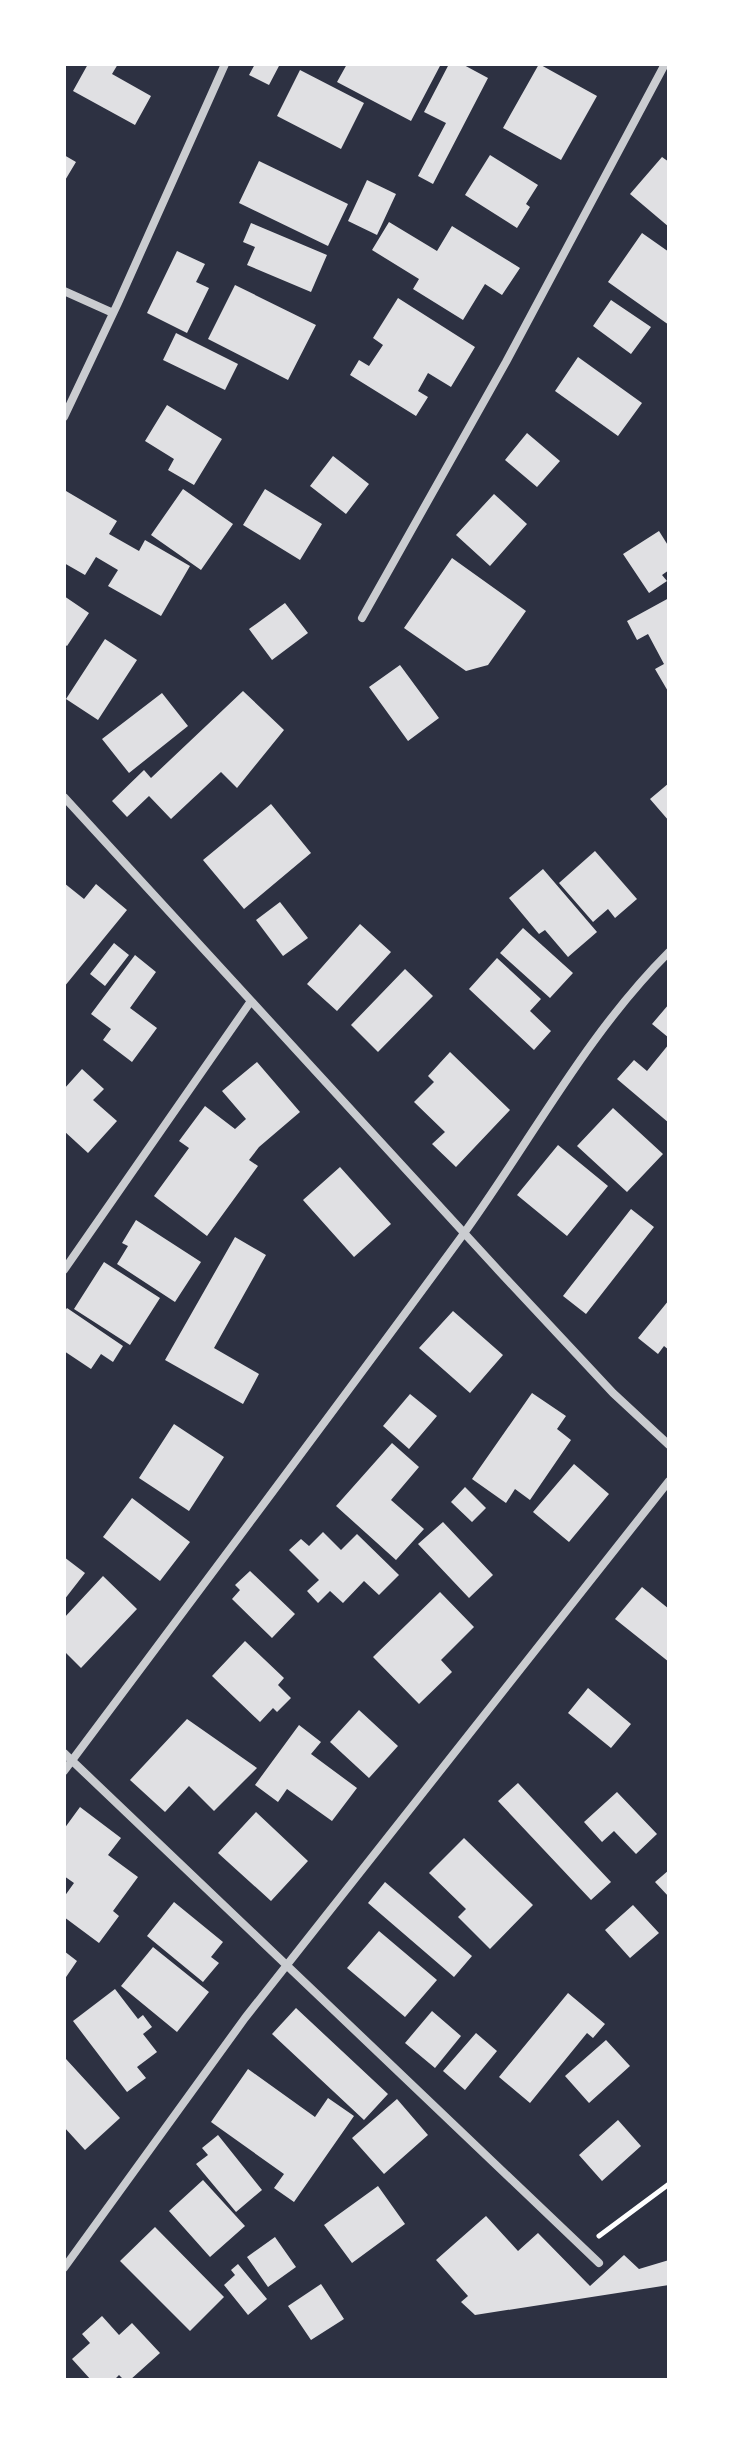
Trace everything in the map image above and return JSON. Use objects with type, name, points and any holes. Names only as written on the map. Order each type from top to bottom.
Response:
[{"type":"street","points":[[64,417],[225,64]]},
{"type":"street","points":[[362,618],[506,362],[665,64]]},
{"type":"street","points":[[64,291],[113,313]]},
{"type":"street","points":[[64,797],[613,1393],[669,1445]]},
{"type":"street","points":[[64,1771],[464,1233],[590,1045],[613,1014],[669,952]]},
{"type":"street","points":[[64,1270],[251,1001]]},
{"type":"street","points":[[64,2268],[211,2063],[669,1481]]},
{"type":"street","points":[[64,1753],[599,2263]]},
{"type":"path","points":[[583,2248],[669,2184]]},
{"type":"building","points":[[88,64],[118,64],[112,74],[151,96],[135,125],[73,91]]},
{"type":"building","points":[[255,64],[280,64],[269,85],[249,75]]},
{"type":"building","points":[[347,64],[441,64],[411,121],[337,82]]},
{"type":"building","points":[[449,64],[462,64],[488,78],[433,184],[418,176],[446,123],[424,112]]},
{"type":"building","points":[[539,64],[597,96],[561,160],[503,128]]},
{"type":"building","points":[[300,70],[364,103],[341,149],[277,116]]},
{"type":"building","points":[[64,155],[76,162],[64,182]]},
{"type":"building","points":[[490,155],[538,185],[526,204],[530,207],[517,228],[465,195]]},
{"type":"building","points":[[662,157],[669,162],[669,227],[630,194]]},
{"type":"building","points":[[259,161],[348,204],[328,246],[239,203]]},
{"type":"building","points":[[367,180],[396,194],[377,235],[348,221]]},
{"type":"building","points":[[389,222],[437,251],[452,226],[520,268],[502,295],[485,284],[463,320],[413,289],[419,279],[372,250]]},
{"type":"building","points":[[251,223],[327,255],[311,292],[247,265],[255,247],[243,242]]},
{"type":"building","points":[[642,233],[669,252],[669,325],[608,282]]},
{"type":"building","points":[[177,251],[205,264],[196,282],[209,288],[187,333],[147,313]]},
{"type":"building","points":[[235,285],[316,325],[288,380],[208,339]]},
{"type":"building","points":[[398,298],[475,347],[451,387],[428,373],[418,391],[428,397],[416,416],[350,375],[359,360],[369,366],[383,345],[373,338]]},
{"type":"building","points":[[611,300],[651,327],[631,354],[593,326]]},
{"type":"building","points":[[176,333],[238,364],[225,390],[163,360]]},
{"type":"building","points":[[578,357],[642,403],[618,436],[555,391]]},
{"type":"building","points":[[167,405],[222,439],[194,485],[168,470],[174,459],[145,441]]},
{"type":"building","points":[[527,433],[560,461],[537,487],[505,460]]},
{"type":"building","points":[[333,456],[369,484],[346,514],[310,486]]},
{"type":"building","points":[[183,489],[233,524],[201,570],[151,535]]},
{"type":"building","points":[[265,489],[322,524],[300,560],[243,525]]},
{"type":"building","points":[[66,491],[117,521],[109,534],[139,551],[145,540],[190,566],[161,616],[108,586],[118,570],[96,557],[85,575],[64,563]]},
{"type":"building","points":[[494,494],[527,524],[490,566],[456,535]]},
{"type":"building","points":[[659,531],[669,547],[669,570],[662,575],[667,581],[649,593],[623,554]]},
{"type":"building","points":[[452,558],[526,611],[488,665],[466,671],[404,628]]},
{"type":"building","points":[[64,596],[89,613],[67,646],[64,644]]},
{"type":"building","points":[[669,598],[669,693],[655,669],[664,664],[648,634],[637,640],[627,621]]},
{"type":"building","points":[[285,603],[308,633],[272,660],[249,629]]},
{"type":"building","points":[[105,639],[137,660],[98,720],[66,699]]},
{"type":"building","points":[[400,665],[439,718],[408,741],[369,687]]},
{"type":"building","points":[[243,691],[284,730],[237,788],[221,772],[171,819],[149,796],[127,817],[112,801],[144,770],[151,778]]},
{"type":"building","points":[[162,693],[188,726],[129,773],[102,739]]},
{"type":"building","points":[[669,783],[669,821],[650,799]]},
{"type":"building","points":[[271,804],[311,853],[244,909],[203,860]]},
{"type":"building","points":[[595,851],[637,899],[615,918],[608,909],[593,922],[559,883]]},
{"type":"building","points":[[543,869],[597,932],[568,957],[545,930],[539,934],[509,898]]},
{"type":"building","points":[[64,883],[84,899],[96,884],[127,910],[64,987]]},
{"type":"building","points":[[280,902],[308,938],[283,956],[256,920]]},
{"type":"building","points":[[360,924],[391,952],[337,1011],[307,984]]},
{"type":"building","points":[[523,928],[573,973],[550,998],[500,953]]},
{"type":"building","points":[[114,943],[129,955],[105,986],[90,974]]},
{"type":"building","points":[[135,955],[156,972],[130,1008],[157,1028],[132,1062],[103,1040],[111,1029],[91,1014]]},
{"type":"building","points":[[497,958],[541,999],[530,1011],[551,1031],[534,1050],[469,989]]},
{"type":"building","points":[[405,969],[433,996],[378,1052],[351,1025]]},
{"type":"building","points":[[669,1004],[669,1038],[652,1024]]},
{"type":"building","points":[[669,1044],[669,1123],[617,1079],[634,1060],[647,1071]]},
{"type":"building","points":[[450,1052],[510,1110],[456,1167],[432,1144],[445,1132],[414,1102],[434,1082],[428,1076]]},
{"type":"building","points":[[257,1062],[300,1112],[259,1147],[249,1160],[258,1166],[207,1236],[154,1196],[189,1148],[179,1141],[205,1106],[235,1129],[246,1119],[222,1091]]},
{"type":"building","points":[[82,1069],[104,1089],[93,1100],[117,1121],[88,1153],[64,1131],[64,1089]]},
{"type":"building","points":[[613,1108],[663,1154],[627,1192],[577,1146]]},
{"type":"building","points":[[558,1145],[608,1186],[567,1236],[517,1195]]},
{"type":"building","points":[[340,1167],[391,1224],[354,1257],[303,1200]]},
{"type":"building","points":[[631,1209],[654,1227],[586,1314],[563,1296]]},
{"type":"building","points":[[136,1220],[201,1262],[175,1302],[117,1264],[128,1246],[122,1243]]},
{"type":"building","points":[[235,1237],[266,1255],[214,1348],[259,1374],[243,1404],[165,1360]]},
{"type":"building","points":[[104,1262],[160,1298],[130,1345],[74,1309]]},
{"type":"building","points":[[669,1300],[669,1350],[664,1346],[658,1354],[638,1338]]},
{"type":"building","points":[[67,1308],[123,1346],[113,1362],[101,1354],[91,1369],[64,1351],[64,1312]]},
{"type":"building","points":[[453,1311],[503,1355],[470,1393],[419,1348]]},
{"type":"building","points":[[532,1393],[566,1416],[557,1429],[571,1440],[530,1500],[515,1489],[506,1503],[472,1479]]},
{"type":"building","points":[[410,1394],[437,1416],[409,1449],[383,1426]]},
{"type":"building","points":[[174,1424],[224,1457],[189,1511],[139,1478]]},
{"type":"building","points":[[392,1443],[419,1467],[391,1500],[424,1529],[396,1560],[336,1506]]},
{"type":"building","points":[[574,1464],[609,1494],[569,1542],[533,1512]]},
{"type":"building","points":[[465,1487],[486,1508],[472,1522],[451,1502]]},
{"type":"building","points":[[132,1498],[190,1542],[160,1581],[103,1537]]},
{"type":"building","points":[[443,1522],[493,1575],[469,1598],[418,1544]]},
{"type":"building","points":[[323,1532],[341,1550],[357,1534],[399,1575],[379,1595],[364,1581],[343,1603],[330,1591],[318,1603],[307,1591],[319,1580],[289,1550],[301,1539],[309,1546]]},
{"type":"building","points":[[64,1557],[85,1573],[64,1600]]},
{"type":"building","points":[[250,1571],[295,1614],[272,1638],[232,1599],[240,1590],[235,1585]]},
{"type":"building","points":[[103,1576],[137,1609],[81,1668],[64,1651],[64,1618]]},
{"type":"building","points":[[642,1587],[669,1609],[669,1662],[615,1619]]},
{"type":"building","points":[[440,1592],[474,1627],[441,1660],[452,1672],[419,1704],[373,1657]]},
{"type":"building","points":[[245,1641],[284,1678],[278,1685],[291,1698],[277,1712],[273,1708],[260,1722],[212,1676]]},
{"type":"building","points":[[588,1688],[631,1724],[611,1748],[568,1713]]},
{"type":"building","points":[[359,1710],[398,1746],[369,1778],[330,1742]]},
{"type":"building","points":[[187,1719],[257,1768],[214,1811],[189,1786],[165,1812],[130,1780]]},
{"type":"building","points":[[299,1725],[321,1742],[311,1754],[357,1788],[332,1821],[287,1789],[278,1802],[255,1785]]},
{"type":"building","points":[[518,1783],[611,1882],[591,1900],[498,1801]]},
{"type":"building","points":[[617,1792],[657,1834],[636,1854],[614,1831],[602,1842],[584,1822]]},
{"type":"building","points":[[80,1807],[121,1838],[108,1855],[138,1877],[113,1911],[119,1916],[99,1943],[64,1917],[64,1897],[74,1883],[64,1876],[64,1829]]},
{"type":"building","points":[[256,1812],[308,1861],[271,1901],[218,1853]]},
{"type":"building","points":[[464,1838],[533,1905],[490,1949],[458,1917],[466,1909],[429,1873]]},
{"type":"building","points":[[669,1870],[669,1897],[655,1882]]},
{"type":"building","points":[[385,1882],[472,1956],[454,1977],[368,1903]]},
{"type":"building","points":[[174,1902],[223,1942],[211,1957],[219,1963],[203,1982],[147,1936]]},
{"type":"building","points":[[633,1905],[659,1933],[630,1958],[605,1930]]},
{"type":"building","points":[[379,1931],[437,1980],[405,2017],[347,1968]]},
{"type":"building","points":[[153,1947],[209,1992],[177,2032],[121,1986]]},
{"type":"building","points":[[64,1951],[77,1961],[64,1980]]},
{"type":"building","points":[[115,1989],[138,2019],[143,2015],[152,2027],[143,2034],[157,2052],[137,2067],[146,2078],[127,2092],[73,2021]]},
{"type":"building","points":[[568,1993],[605,2024],[593,2038],[587,2033],[530,2103],[499,2077]]},
{"type":"building","points":[[296,2008],[388,2094],[364,2120],[272,2034]]},
{"type":"building","points":[[432,2011],[461,2036],[435,2068],[405,2043]]},
{"type":"building","points":[[476,2033],[497,2051],[465,2090],[443,2071]]},
{"type":"building","points":[[606,2040],[630,2066],[589,2103],[565,2076]]},
{"type":"building","points":[[66,2059],[120,2118],[85,2150],[64,2127]]},
{"type":"building","points":[[248,2069],[315,2117],[328,2098],[354,2116],[294,2202],[274,2188],[284,2174],[211,2122]]},
{"type":"building","points":[[397,2099],[428,2135],[384,2174],[352,2138]]},
{"type":"building","points":[[618,2120],[641,2146],[602,2181],[579,2155]]},
{"type":"building","points":[[218,2135],[262,2190],[236,2212],[196,2164],[208,2155],[202,2148]]},
{"type":"building","points":[[203,2180],[245,2226],[210,2257],[169,2211]]},
{"type":"building","points":[[378,2186],[405,2224],[352,2263],[324,2225]]},
{"type":"building","points":[[486,2216],[518,2251],[538,2233],[590,2286],[624,2255],[639,2269],[669,2260],[669,2285],[475,2315],[461,2302],[468,2296],[436,2260]]},
{"type":"building","points":[[155,2227],[224,2297],[190,2331],[120,2261]]},
{"type":"building","points":[[275,2237],[296,2267],[268,2287],[247,2257]]},
{"type":"building","points":[[238,2264],[267,2299],[248,2315],[224,2285],[235,2275],[231,2270]]},
{"type":"building","points":[[321,2284],[344,2319],[311,2340],[288,2306]]},
{"type":"building","points":[[102,2316],[119,2335],[132,2323],[160,2353],[130,2380],[124,2380],[119,2375],[114,2380],[91,2380],[72,2359],[90,2343],[82,2334]]}]
